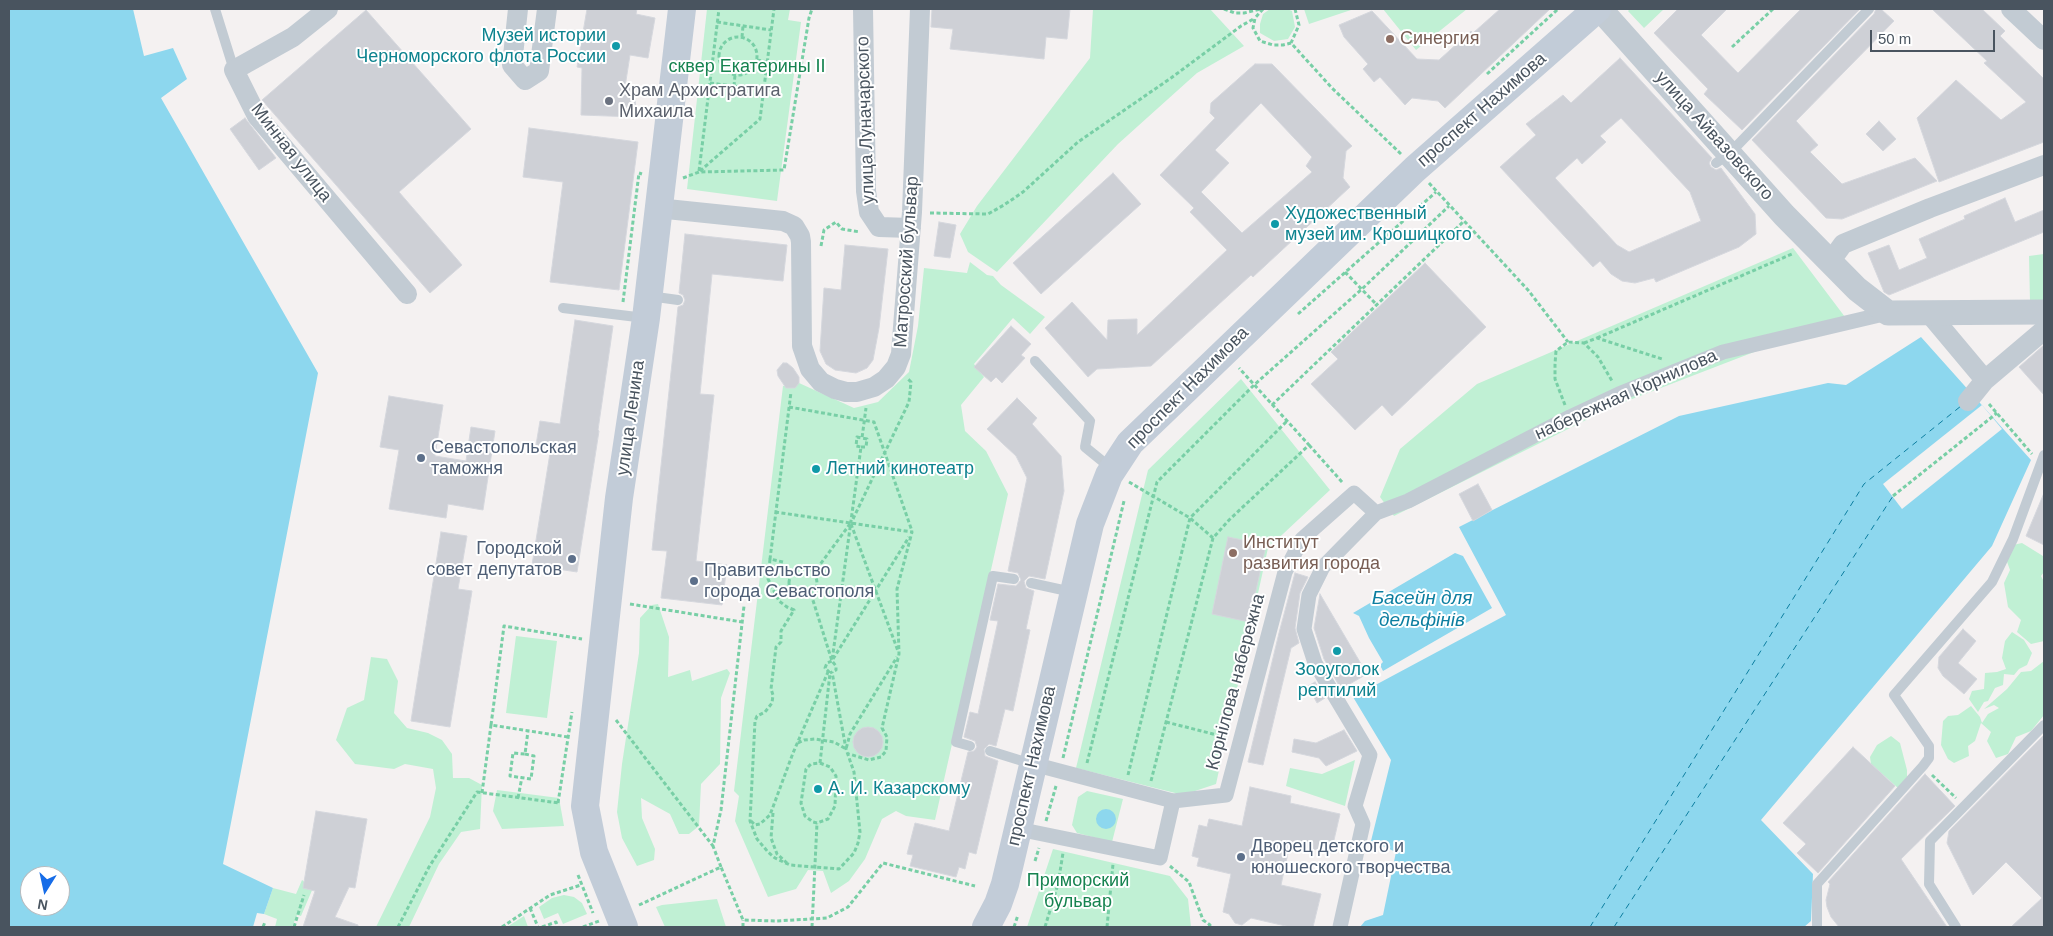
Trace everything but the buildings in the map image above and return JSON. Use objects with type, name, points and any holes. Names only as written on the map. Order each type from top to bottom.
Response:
[{"type":"main road","name":"улица Ленина","points":[[613,924],[594,852],[585,806],[620,498],[647,307],[657,208],[682,9]]},
{"type":"main road","name":"проспект Нахимова","points":[[986,927],[1030,832],[1032,764],[1072,592],[1090,524],[1121,475],[1130,443],[1415,169],[1598,9]]},
{"type":"street","points":[[234,70],[294,37],[328,9]]},
{"type":"street","points":[[518,9],[512,65],[526,80],[539,71],[547,9]]},
{"type":"street","name":"улица Луначарского","points":[[863,9],[866,191],[869,212],[879,227],[912,220]]},
{"type":"street","name":"Матросский бульвар","points":[[657,208],[782,221],[794,226],[801,242],[802,346],[810,369],[821,382],[846,392],[857,392],[874,388],[886,379],[896,367],[901,354],[912,220],[920,9]]},
{"type":"street","name":"улица Айвазовского","points":[[1598,9],[1723,158],[1858,290],[1888,313]]},
{"type":"street","points":[[2011,9],[2044,40]]},
{"type":"street","name":"Минная улица","points":[[234,70],[257,116],[407,294]]},
{"type":"street","points":[[1830,262],[1843,244],[1930,208],[2044,165]]},
{"type":"street","points":[[1928,312],[1977,390],[2044,330]]},
{"type":"street","points":[[1888,313],[2044,312]]},
{"type":"street","name":"набережная Корнилова","points":[[1376,513],[1408,501],[1570,417],[1620,394],[1723,352],[1888,313]]},
{"type":"street","name":"Корнілова набережна","points":[[1173,801],[1226,796],[1285,572],[1302,539],[1354,493],[1376,513]]},
{"type":"street","points":[[1340,927],[1363,824],[1355,806],[1370,755],[1315,663],[1304,629],[1309,595],[1323,567],[1376,513]]},
{"type":"street","points":[[1030,832],[1160,858],[1173,801],[1032,764]]},
{"type":"lane","points":[[215,9],[234,70]]},
{"type":"lane","points":[[1723,158],[1870,9]]},
{"type":"lane","points":[[563,308],[647,307],[678,300]]},
{"type":"lane","points":[[1035,361],[1090,420],[1085,447],[1121,475]]},
{"type":"lane","points":[[1817,927],[1817,884],[1923,766],[1928,758],[1929,746],[1894,695],[1992,582],[2013,538],[2043,460]]},
{"type":"lane","points":[[970,746],[956,742],[993,576],[1014,579]]},
{"type":"lane","points":[[1031,583],[1072,592]]},
{"type":"lane","points":[[1956,927],[1930,884],[1930,841],[2044,725]]},
{"type":"lane","points":[[990,751],[1032,764]]},
{"type":"path","points":[[699,172],[719,9]]},
{"type":"path","points":[[699,172],[760,119],[774,9]]},
{"type":"path","points":[[678,179],[699,172],[784,170],[812,9]]},
{"type":"path","points":[[1224,9],[1244,14],[1262,9]]},
{"type":"path","points":[[912,220],[988,214],[1004,205],[1023,192],[1078,142],[1171,78],[1254,18],[1262,9]]},
{"type":"path","points":[[1254,18],[1253,28],[1260,41],[1282,46],[1291,43],[1299,25],[1295,9]]},
{"type":"path","points":[[1732,47],[1773,9]]},
{"type":"path","points":[[717,22],[771,30]]},
{"type":"path","points":[[742,37],[743,26]]},
{"type":"path","points":[[742,37],[754,45],[757,60],[750,70],[735,75],[725,70],[720,64],[719,53],[722,44],[726,40],[742,37]]},
{"type":"path","points":[[1291,43],[1332,88],[1405,158]]},
{"type":"path","points":[[714,52],[719,53]]},
{"type":"path","points":[[757,60],[767,62]]},
{"type":"path","points":[[734,86],[735,75]]},
{"type":"path","points":[[710,84],[763,90]]},
{"type":"path","points":[[1428,183],[1528,290],[1568,342]]},
{"type":"path","points":[[1295,317],[1436,192]]},
{"type":"path","points":[[1084,777],[1157,482],[1254,385],[1362,289],[1449,206]]},
{"type":"path","points":[[1272,405],[1463,222]]},
{"type":"path","points":[[1570,417],[1555,379],[1556,351],[1568,342],[1584,343],[1597,338],[1792,254]]},
{"type":"path","points":[[1345,272],[1376,304]]},
{"type":"path","points":[[1597,338],[1687,367]]},
{"type":"path","points":[[1584,343],[1598,357],[1620,394]]},
{"type":"path","points":[[1245,361],[1238,368],[1342,482]]},
{"type":"path","points":[[814,574],[801,569],[793,573],[789,582],[791,591],[798,597],[808,597],[811,594],[816,586],[814,574],[851,523],[909,402],[911,382],[904,376]]},
{"type":"path","points":[[1977,390],[2043,460]]},
{"type":"path","points":[[791,392],[768,579],[773,590],[787,607],[794,610],[781,631],[781,642],[776,647],[771,689],[773,696],[772,704],[765,712],[757,716],[755,721],[750,821],[757,839],[768,852],[775,858],[790,865],[838,869],[854,853],[858,843],[860,832],[854,772],[846,748],[830,672],[826,670],[825,665],[832,661],[912,532]]},
{"type":"path","points":[[789,407],[864,418],[874,422],[912,532],[897,588],[899,654],[882,728],[887,737],[886,751],[881,757],[868,760],[848,754]]},
{"type":"path","points":[[832,661],[861,447],[856,446],[857,437],[862,438],[866,410]]},
{"type":"path","points":[[1893,496],[1997,413]]},
{"type":"path","points":[[1125,788],[1190,518],[1287,421]]},
{"type":"path","points":[[1148,794],[1213,538],[1229,520],[1309,445]]},
{"type":"path","points":[[1030,832],[1060,771],[1121,475],[1190,518],[1213,538]]},
{"type":"path","points":[[776,512],[912,532]]},
{"type":"path","points":[[851,523],[899,654]]},
{"type":"path","points":[[770,559],[783,562]]},
{"type":"path","points":[[750,821],[755,825],[760,824],[770,815],[798,743],[830,672],[836,670],[811,594]]},
{"type":"path","points":[[630,604],[742,622]]},
{"type":"path","points":[[713,846],[721,810],[744,606]]},
{"type":"path","points":[[482,793],[504,626],[583,639]]},
{"type":"path","points":[[846,748],[850,734],[899,654]]},
{"type":"path","points":[[820,763],[830,672]]},
{"type":"path","points":[[615,720],[713,846],[743,920],[743,927]]},
{"type":"path","points":[[1166,722],[1240,741]]},
{"type":"path","points":[[491,725],[568,737]]},
{"type":"path","points":[[525,754],[528,731]]},
{"type":"path","points":[[798,743],[810,739],[822,740],[834,742],[846,748]]},
{"type":"path","points":[[514,753],[525,754],[534,756],[531,779],[510,776],[514,753]]},
{"type":"path","points":[[820,763],[830,767],[836,776],[835,806],[828,820],[817,823],[805,816],[801,803],[806,769],[811,764],[820,763]]},
{"type":"path","points":[[1923,766],[1964,806]]},
{"type":"path","points":[[518,798],[522,777]]},
{"type":"path","points":[[398,927],[429,867],[478,792],[558,803]]},
{"type":"path","points":[[777,797],[771,820],[771,838],[777,854],[790,865]]},
{"type":"path","points":[[812,927],[817,823]]},
{"type":"path","points":[[1045,927],[1058,884],[1065,839]]},
{"type":"path","points":[[1107,927],[1115,849]]},
{"type":"path","points":[[1160,858],[1189,882],[1203,920],[1211,927]]},
{"type":"path","points":[[743,920],[812,920],[827,918],[848,907],[883,863],[975,886]]},
{"type":"path","points":[[652,900],[721,867]]},
{"type":"path","points":[[502,927],[550,895],[580,885]]},
{"type":"path","points":[[294,927],[304,895]]},
{"type":"path","points":[[530,908],[538,927]]},
{"type":"path","points":[[263,927],[264,922]]},
{"type":"path","points":[[542,927],[556,922],[558,927]]},
{"type":"path","points":[[583,927],[613,924]]},
{"type":"green space","name":"cквер Екатерины II","points":[[707,9],[790,9],[788,20],[801,22],[777,201],[687,189]]},
{"type":"green space","points":[[1093,9],[1210,9],[1244,46],[1197,73],[1118,144],[997,272],[968,252],[960,234],[977,206],[1090,58]]},
{"type":"green space","points":[[1270,9],[1287,9],[1292,11],[1295,27],[1288,39],[1274,41],[1260,33],[1263,14]]},
{"type":"green space","points":[[1304,9],[1354,9],[1309,24]]},
{"type":"green space","points":[[1383,9],[1467,9],[1416,50]]},
{"type":"green space","points":[[1630,9],[1664,9],[1644,28],[1628,11]]},
{"type":"green space","points":[[1793,248],[1845,317],[1614,406],[1394,516],[1380,497],[1400,449],[1477,384]]},
{"type":"green space","points":[[2044,254],[2044,303],[2030,302],[2029,256]]},
{"type":"green space","points":[[970,262],[987,275],[993,276],[1001,285],[1045,317],[1030,334],[1013,318],[974,364],[984,377],[961,405],[965,431],[986,451],[1008,494],[935,820],[906,816],[896,811],[882,819],[865,859],[849,881],[831,893],[823,871],[808,870],[796,889],[768,897],[735,821],[739,796],[734,791],[783,386],[799,383],[854,408],[878,402],[909,372],[918,326],[924,268],[967,273]]},
{"type":"green space","points":[[1241,379],[1330,490],[1268,548],[1216,784],[1183,795],[1076,768],[1148,470]]},
{"type":"green space","points":[[2022,543],[2044,558],[2044,572],[2041,576],[2044,582],[2044,641],[2031,644],[2017,632],[2021,620],[2008,607],[2004,583],[2010,570],[2006,559],[2013,545]]},
{"type":"green space","points":[[658,604],[669,637],[668,677],[690,670],[692,681],[727,669],[730,673],[721,698],[720,764],[701,784],[699,826],[689,834],[679,834],[670,814],[641,798],[642,818],[655,849],[654,860],[637,866],[622,838],[617,812],[622,764],[639,653],[640,618],[652,605]]},
{"type":"green space","points":[[2012,632],[2024,640],[2032,653],[2027,665],[2019,669],[2014,675],[2004,674],[2003,685],[1995,688],[1988,701],[1984,702],[1978,712],[1969,699],[1972,691],[1984,689],[1985,673],[2006,669],[2002,658],[2005,641]]},
{"type":"green space","points":[[516,636],[557,641],[547,718],[506,713]]},
{"type":"green space","points":[[371,657],[387,659],[398,681],[394,713],[407,728],[428,733],[442,740],[452,754],[453,778],[469,778],[482,785],[480,829],[461,832],[439,864],[409,927],[376,927],[430,817],[436,788],[433,769],[405,764],[394,769],[355,764],[336,740],[347,708],[364,700]]},
{"type":"green space","points":[[2044,661],[2044,715],[2031,731],[2016,737],[2008,754],[1996,758],[1987,741],[1991,732],[1981,723],[1975,741],[1968,746],[1969,756],[1954,763],[1948,759],[1941,745],[1943,721],[1948,716],[1958,715],[1971,706],[1980,717],[1982,723],[1988,714],[1999,708],[1994,705],[1984,709],[2007,689],[2021,672],[2031,671]]},
{"type":"green space","points":[[1891,736],[1900,743],[1907,770],[1907,777],[1898,788],[1871,764],[1870,757],[1877,745]]},
{"type":"green space","points":[[1355,760],[1345,806],[1286,786],[1290,768],[1322,774]]},
{"type":"green space","points":[[497,790],[559,798],[564,826],[502,829],[493,811]]},
{"type":"green space","points":[[1087,791],[1123,799],[1112,842],[1077,833],[1072,825],[1078,797]]},
{"type":"green space","name":"Приморский бульвар","points":[[1053,849],[1170,876],[1188,899],[1191,927],[1027,927]]},
{"type":"green space","points":[[302,880],[313,888],[301,916],[297,915],[292,927],[275,927],[277,919],[264,914],[273,888],[296,894]]},
{"type":"green space","points":[[564,895],[574,897],[582,903],[587,914],[563,924],[558,913],[544,919],[539,907],[552,898]]},
{"type":"green space","points":[[717,899],[726,927],[665,927],[656,907],[662,905]]},
{"type":"green space","points":[[524,916],[528,927],[507,927]]},
{"type":"water","points":[[9,9],[133,9],[144,56],[173,48],[187,79],[161,98],[318,373],[223,864],[273,888],[264,914],[257,913],[253,927],[9,927]]},
{"type":"water","points":[[1921,337],[2031,460],[1992,546],[1761,820],[1813,874],[1811,921],[1804,927],[1360,927],[1365,921],[1383,915],[1396,852],[1371,841],[1391,760],[1353,697],[1506,615],[1459,527],[1679,416],[1828,383],[1846,385]]},
{"type":"water","name":"Басейн для дельфiнiв","points":[[1455,553],[1463,556],[1492,608],[1383,671],[1380,665],[1383,662],[1359,616],[1353,613]]},
{"type":"water","points":[[1102,809],[1110,809],[1116,815],[1116,823],[1110,829],[1102,829],[1096,823],[1096,815]]},
{"type":"pier","points":[[1982,405],[2002,429],[1902,509],[1883,484]]},
{"type":"ferry route","points":[[1590,927],[1864,484],[1961,406]]},
{"type":"ferry route","points":[[1614,927],[1893,496]]},
{"type":"place","name":"Синергия","points":[[1390,39]]},
{"type":"place","name":"Музей истории Черноморского флота России","points":[[616,46]]},
{"type":"place","name":"Храм Архистратига Михаила","points":[[609,101]]},
{"type":"place","name":"Художественный музей им. Крошицкого","points":[[1275,224]]},
{"type":"place","name":"Севастопольская таможня","points":[[421,458]]},
{"type":"place","name":"Летний кинотеатр","points":[[816,469]]},
{"type":"place","name":"Институт развития города","points":[[1233,553]]},
{"type":"place","name":"Городской совет депутатов","points":[[572,559]]},
{"type":"place","name":"Правительство города Севастополя","points":[[694,581]]},
{"type":"place","name":"Зооуголок рептилий","points":[[1337,651]]},
{"type":"place","name":"А. И. Казарскому","points":[[818,789]]},
{"type":"place","name":"Дворец детского и юношеского творчества","points":[[1241,857]]}]
